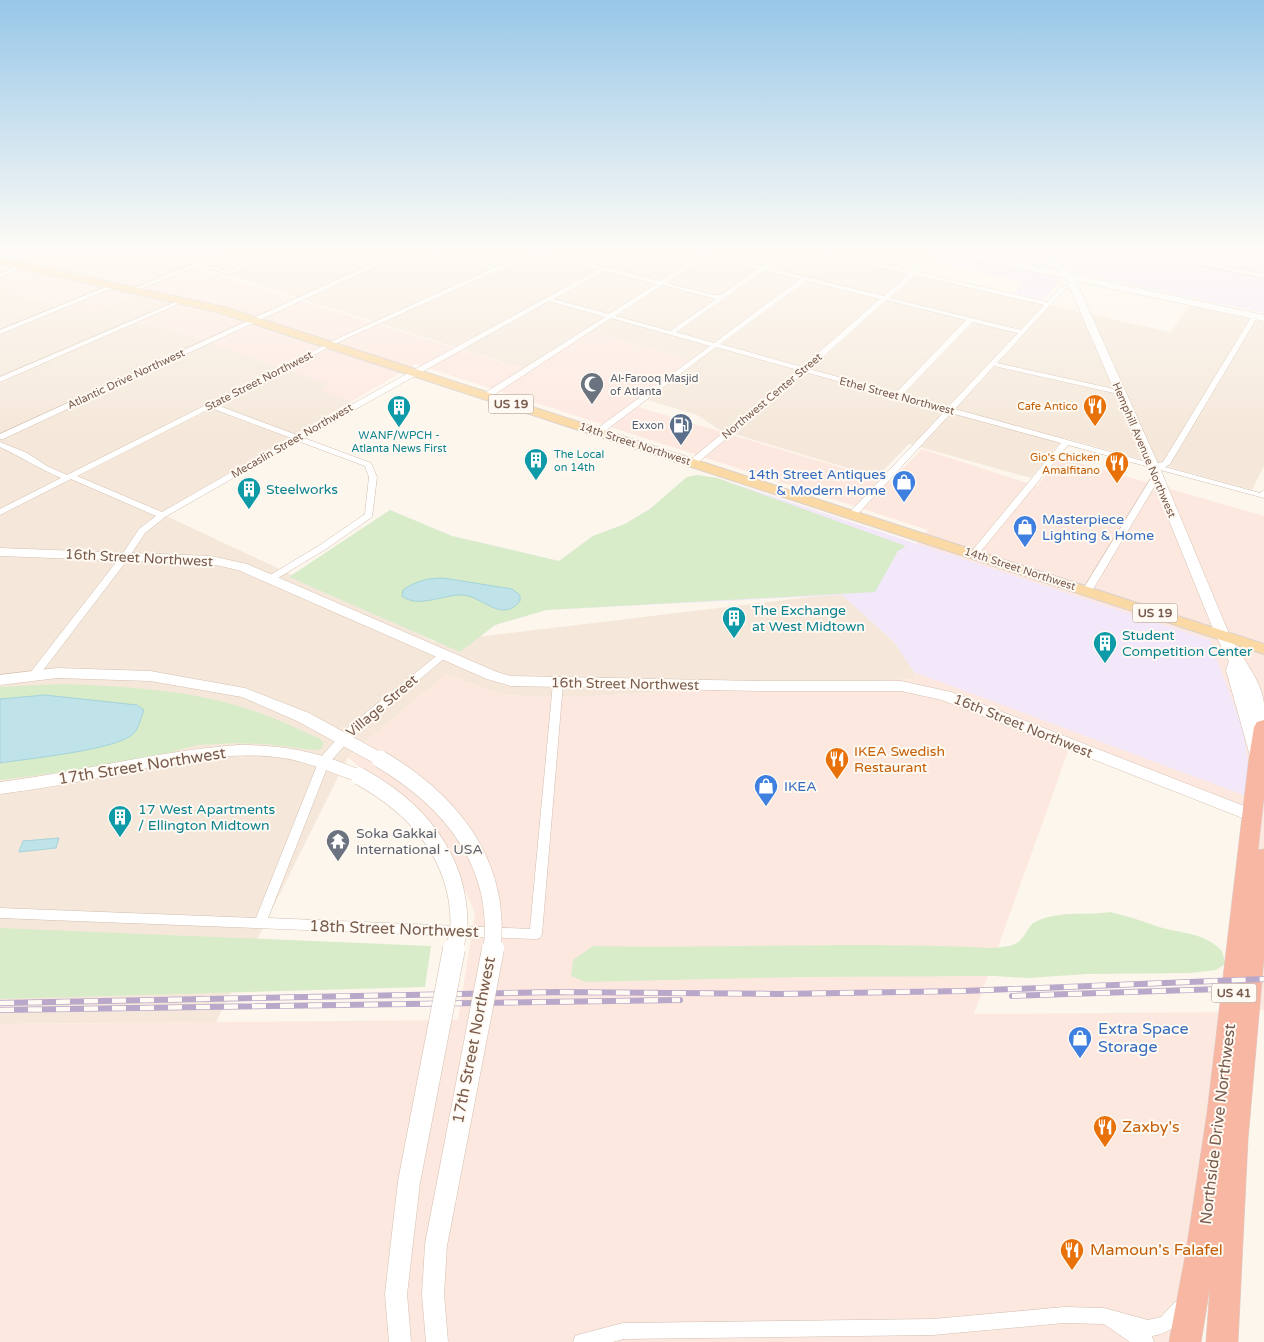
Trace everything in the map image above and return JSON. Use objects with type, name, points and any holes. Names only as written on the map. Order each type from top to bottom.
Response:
[{"type":"highway","name":"Northside Drive Northwest","points":[[1185,1342],[1196,1286],[1223,1095],[1251,815],[1258,756],[1264,727]]},
{"type":"highway","name":"Northside Drive Northwest","points":[[1222,1342],[1234,1139],[1258,897],[1264,857]]},
{"type":"main road","name":"14th Street Northwest","points":[[218,309],[1264,649]]},
{"type":"street","points":[[0,332],[57,309]]},
{"type":"street","points":[[0,380],[164,309]]},
{"type":"street","name":"Atlantic Drive Northwest","points":[[0,437],[279,309]]},
{"type":"street","name":"State Street Northwest","points":[[0,512],[330,345],[410,309]]},
{"type":"street","name":"Mecaslin Street Northwest","points":[[34,675],[125,557],[142,531],[162,515],[414,372],[530,309]]},
{"type":"street","name":"Ethel Street Northwest","points":[[582,309],[1066,442],[1154,471],[1262,496],[1264,492]]},
{"type":"street","points":[[486,396],[619,309]]},
{"type":"street","points":[[671,333],[706,309]]},
{"type":"street","points":[[598,432],[764,309]]},
{"type":"street","name":"Northwest Center Street","points":[[692,463],[803,370],[872,309]]},
{"type":"street","points":[[928,309],[1022,332]]},
{"type":"street","points":[[852,514],[1044,309]]},
{"type":"street","name":"Hemphill Avenue Northwest","points":[[1083,309],[1223,636],[1236,662],[1244,670],[1264,722]]},
{"type":"street","points":[[1087,591],[1154,471],[1166,464],[1260,317],[1217,309]]},
{"type":"street","points":[[897,396],[971,319]]},
{"type":"street","points":[[993,364],[1120,393]]},
{"type":"street","points":[[210,405],[368,465],[373,477],[369,515],[323,547],[270,579]]},
{"type":"street","points":[[974,554],[1066,442]]},
{"type":"street","points":[[0,444],[24,455],[44,468],[162,515]]},
{"type":"street","name":"16th Street Northwest","points":[[0,552],[211,560],[242,567],[492,676],[511,681],[759,686],[901,686],[946,696],[1251,815]]},
{"type":"street","name":"Village Street","points":[[324,761],[351,731],[443,655]]},
{"type":"street","name":"Hemphill Avenue Northwest","points":[[1236,662],[1233,670],[1258,756]]},
{"type":"street","name":"17th Street Northwest","points":[[0,680],[57,673],[150,676],[245,693],[303,717],[380,759],[417,782],[444,806],[468,837],[479,858],[492,900],[494,924],[491,966],[441,1217],[434,1273],[432,1314],[438,1342]]},
{"type":"street","name":"18th Street Northwest","points":[[0,913],[536,934],[558,682]]},
{"type":"street","name":"17th Street Northwest","points":[[0,788],[33,785],[213,752],[272,751],[324,761],[359,776],[394,797],[417,819],[442,856],[455,887],[459,926],[409,1182],[396,1294],[400,1342]]},
{"type":"street","points":[[260,924],[324,761]]},
{"type":"street","points":[[581,1342],[623,1331],[933,1327],[1064,1315],[1104,1316],[1148,1328],[1158,1327],[1175,1317],[1196,1286]]},
{"type":"street","points":[[1104,1316],[1146,1342]]},
{"type":"shaded area","points":[[0,309],[76,309],[95,313],[105,309],[157,309],[133,321],[171,330],[330,384],[320,390],[352,401],[160,513],[435,642],[842,593],[913,653],[915,679],[556,698],[503,695],[446,674],[348,757],[216,1022],[0,1024]]},
{"type":"shaded area","points":[[76,309],[104,309],[95,313]]},
{"type":"shaded area","points":[[157,309],[327,309],[524,369],[589,331],[697,362],[638,407],[890,482],[922,449],[1037,486],[1059,457],[1264,516],[1264,1010],[1232,1012],[1176,1342],[0,1342],[0,1024],[458,1020],[475,913],[448,852],[393,797],[348,757],[446,674],[503,695],[556,698],[915,679],[911,646],[875,592],[928,530],[416,364],[352,401],[319,390],[329,384],[171,330],[132,321]],"holes":[[[1071,743],[1253,817],[1232,1012],[974,1014]]]},
{"type":"shaded area","points":[[333,309],[1065,309],[1170,332],[1187,309],[1201,309],[1264,322],[1264,466],[1252,490],[1064,438],[1031,478],[909,444],[877,477],[718,429],[697,415],[648,400],[697,362],[590,331],[525,369]]},
{"type":"shaded area","points":[[1244,309],[1264,309],[1264,313]]},
{"type":"shaded area","points":[[697,475],[717,478],[1210,640],[1243,729],[1248,762],[1246,796],[914,672],[894,642],[842,595],[546,610],[495,625],[460,652],[289,577],[390,510],[452,536],[559,561],[593,536],[625,524],[650,509],[687,477]]},
{"type":"green space","points":[[697,475],[717,478],[906,546],[898,551],[875,592],[546,610],[495,625],[460,652],[289,577],[390,510],[452,536],[559,561],[593,536],[625,524],[650,509],[687,477]]},
{"type":"green space","points":[[61,684],[146,689],[210,699],[243,707],[265,715],[320,739],[324,743],[321,749],[314,750],[265,744],[197,745],[161,755],[86,769],[0,780],[0,687]]},
{"type":"green space","points":[[1110,912],[1207,940],[1221,951],[1225,964],[1216,970],[1191,973],[1087,974],[1028,978],[994,976],[801,977],[586,982],[571,976],[573,960],[593,946],[892,945],[992,948],[1006,947],[1019,942],[1033,923],[1044,918]]},
{"type":"green space","points":[[0,928],[431,946],[425,987],[0,999]]},
{"type":"water","points":[[443,578],[512,589],[520,595],[520,601],[506,610],[492,607],[470,596],[463,595],[423,601],[408,600],[402,596],[403,590],[412,584],[427,579]]},
{"type":"water","points":[[45,695],[137,705],[144,710],[135,732],[124,740],[90,749],[0,763],[0,699]]},
{"type":"water","points":[[59,838],[56,848],[19,852],[23,841]]},
{"type":"railway","points":[[0,1003],[557,992],[780,994],[963,991],[1264,979]]},
{"type":"railway","points":[[1012,996],[1220,989]]},
{"type":"railway","points":[[0,1010],[680,1000]]},
{"type":"place","name":"Al-Farooq Masjid of Atlanta","points":[[592,405]]},
{"type":"place","name":"Cafe Antico","points":[[1095,427]]},
{"type":"place","name":"WANF/WPCH - Atlanta News First","points":[[399,428]]},
{"type":"place","name":"Exxon","points":[[681,446]]},
{"type":"place","name":"The Local on 14th","points":[[536,481]]},
{"type":"place","name":"Gio's Chicken Amalfitano","points":[[1117,484]]},
{"type":"place","name":"14th Street Antiques & Modern Home","points":[[904,503]]},
{"type":"place","name":"Steelworks","points":[[249,510]]},
{"type":"place","name":"Masterpiece Lighting & Home","points":[[1025,548]]},
{"type":"place","name":"The Exchange at West Midtown","points":[[734,639]]},
{"type":"place","name":"Student Competition Center","points":[[1105,664]]},
{"type":"place","name":"IKEA Swedish Restaurant","points":[[837,780]]},
{"type":"place","name":"IKEA","points":[[766,807]]},
{"type":"place","name":"17 West Apartments / Ellington Midtown","points":[[120,838]]},
{"type":"place","name":"Soka Gakkai International - USA","points":[[338,862]]},
{"type":"place","name":"Extra Space Storage","points":[[1080,1059]]},
{"type":"place","name":"Zaxby's","points":[[1105,1148]]},
{"type":"place","name":"Mamoun's Falafel","points":[[1072,1271]]}]
